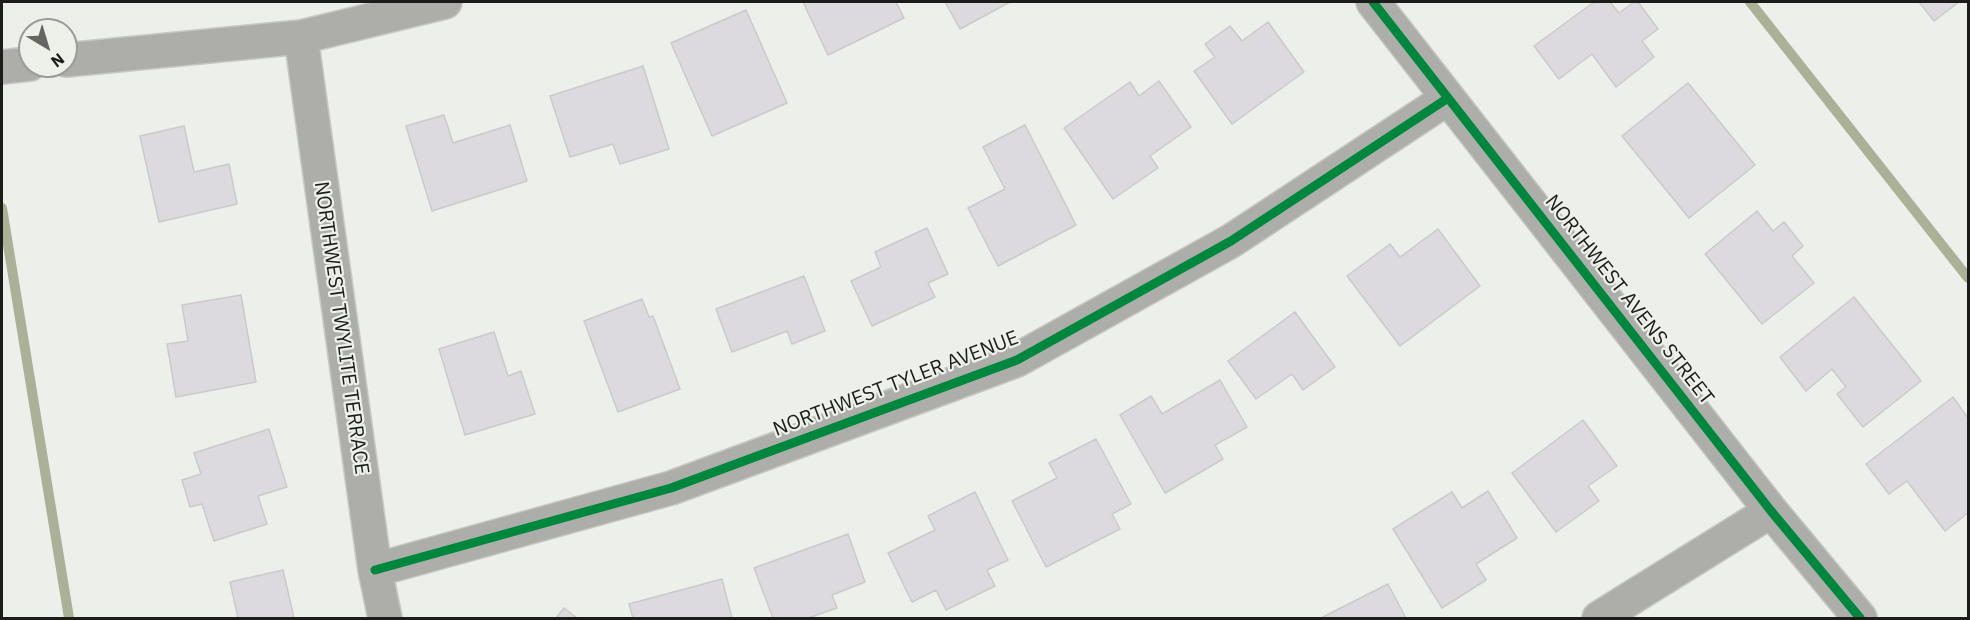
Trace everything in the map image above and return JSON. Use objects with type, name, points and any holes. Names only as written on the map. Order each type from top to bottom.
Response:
[{"type":"street","points":[[78,59],[301,37],[445,2]]},
{"type":"street","name":"NORTHWEST AVENS STREET","points":[[1373,2],[1772,511],[1860,618]]},
{"type":"street","name":"NORTHWEST TWYLITE TERRACE","points":[[301,37],[375,570],[385,618]]},
{"type":"street","points":[[2,67],[18,65]]},
{"type":"street","name":"NORTHWEST TYLER AVENUE","points":[[375,570],[671,488],[1017,360],[1231,241],[1448,98]]},
{"type":"street","points":[[1599,618],[1772,511]]},
{"type":"building","points":[[803,2],[896,2],[904,18],[828,55]]},
{"type":"building","points":[[945,2],[1010,2],[960,29]]},
{"type":"building","points":[[1594,2],[1610,2],[1619,13],[1634,2],[1638,2],[1658,29],[1642,41],[1654,57],[1616,87],[1592,54],[1559,79],[1534,46]]},
{"type":"building","points":[[1919,2],[1959,2],[1934,21]]},
{"type":"building","points":[[746,10],[787,103],[712,136],[671,43]]},
{"type":"building","points":[[1268,22],[1304,72],[1232,124],[1194,71],[1215,57],[1205,44],[1230,26],[1242,41]]},
{"type":"building","points":[[643,66],[669,149],[620,164],[613,144],[570,157],[550,96]]},
{"type":"building","points":[[1159,81],[1191,127],[1150,156],[1158,168],[1113,199],[1064,128],[1130,82],[1139,96]]},
{"type":"building","points":[[1688,83],[1755,165],[1689,218],[1622,136]]},
{"type":"building","points":[[444,115],[453,143],[510,125],[527,181],[432,211],[406,126]]},
{"type":"building","points":[[1025,125],[1076,225],[998,266],[968,208],[1005,189],[983,147]]},
{"type":"building","points":[[184,126],[194,172],[229,164],[237,204],[159,222],[140,136]]},
{"type":"building","points":[[1757,211],[1773,231],[1784,222],[1803,246],[1792,256],[1814,283],[1762,324],[1705,254]]},
{"type":"building","points":[[927,228],[948,274],[928,283],[935,297],[872,326],[851,281],[881,267],[875,252]]},
{"type":"building","points":[[1438,229],[1480,286],[1400,346],[1347,276],[1390,244],[1400,257]]},
{"type":"building","points":[[804,276],[825,331],[792,344],[787,331],[732,352],[716,309]]},
{"type":"building","points":[[241,295],[256,382],[176,397],[167,344],[188,341],[182,305]]},
{"type":"building","points":[[1854,297],[1921,381],[1863,427],[1837,394],[1846,387],[1832,369],[1806,391],[1780,357]]},
{"type":"building","points":[[642,299],[649,317],[653,316],[680,389],[618,412],[584,321]]},
{"type":"building","points":[[1295,312],[1335,367],[1303,390],[1292,374],[1256,399],[1228,361]]},
{"type":"building","points":[[494,332],[508,376],[521,371],[535,414],[465,435],[439,349]]},
{"type":"building","points":[[1220,380],[1247,427],[1215,445],[1223,459],[1165,493],[1120,415],[1151,396],[1162,414]]},
{"type":"building","points":[[1953,397],[1968,418],[1968,513],[1945,531],[1907,481],[1889,494],[1866,464]]},
{"type":"building","points":[[1583,420],[1617,466],[1588,486],[1599,501],[1556,532],[1512,473]]},
{"type":"building","points":[[269,429],[287,487],[258,496],[267,524],[214,541],[202,504],[190,507],[182,480],[201,474],[194,453]]},
{"type":"building","points":[[1096,439],[1131,504],[1112,514],[1120,529],[1046,567],[1012,501],[1057,478],[1049,463]]},
{"type":"building","points":[[1488,491],[1517,538],[1476,564],[1486,580],[1442,608],[1393,529],[1452,492],[1462,508]]},
{"type":"building","points":[[975,492],[1008,560],[987,570],[995,586],[946,610],[936,590],[912,602],[888,553],[935,530],[928,516]]},
{"type":"building","points":[[848,534],[865,582],[832,595],[837,608],[808,618],[773,618],[754,568]]},
{"type":"building","points":[[283,570],[294,618],[238,618],[230,582]]},
{"type":"building","points":[[722,579],[732,618],[633,618],[629,604]]},
{"type":"building","points":[[1388,584],[1406,618],[1321,618]]},
{"type":"building","points":[[564,608],[577,618],[556,618]]},
{"type":"waterway","points":[[1750,2],[1968,278]]},
{"type":"waterway","points":[[2,208],[69,618]]},
{"type":"cycle path","points":[[1373,2],[1771,511],[1860,618]]},
{"type":"cycle path","points":[[375,570],[671,488],[1017,360],[1231,241],[1448,98]]}]
